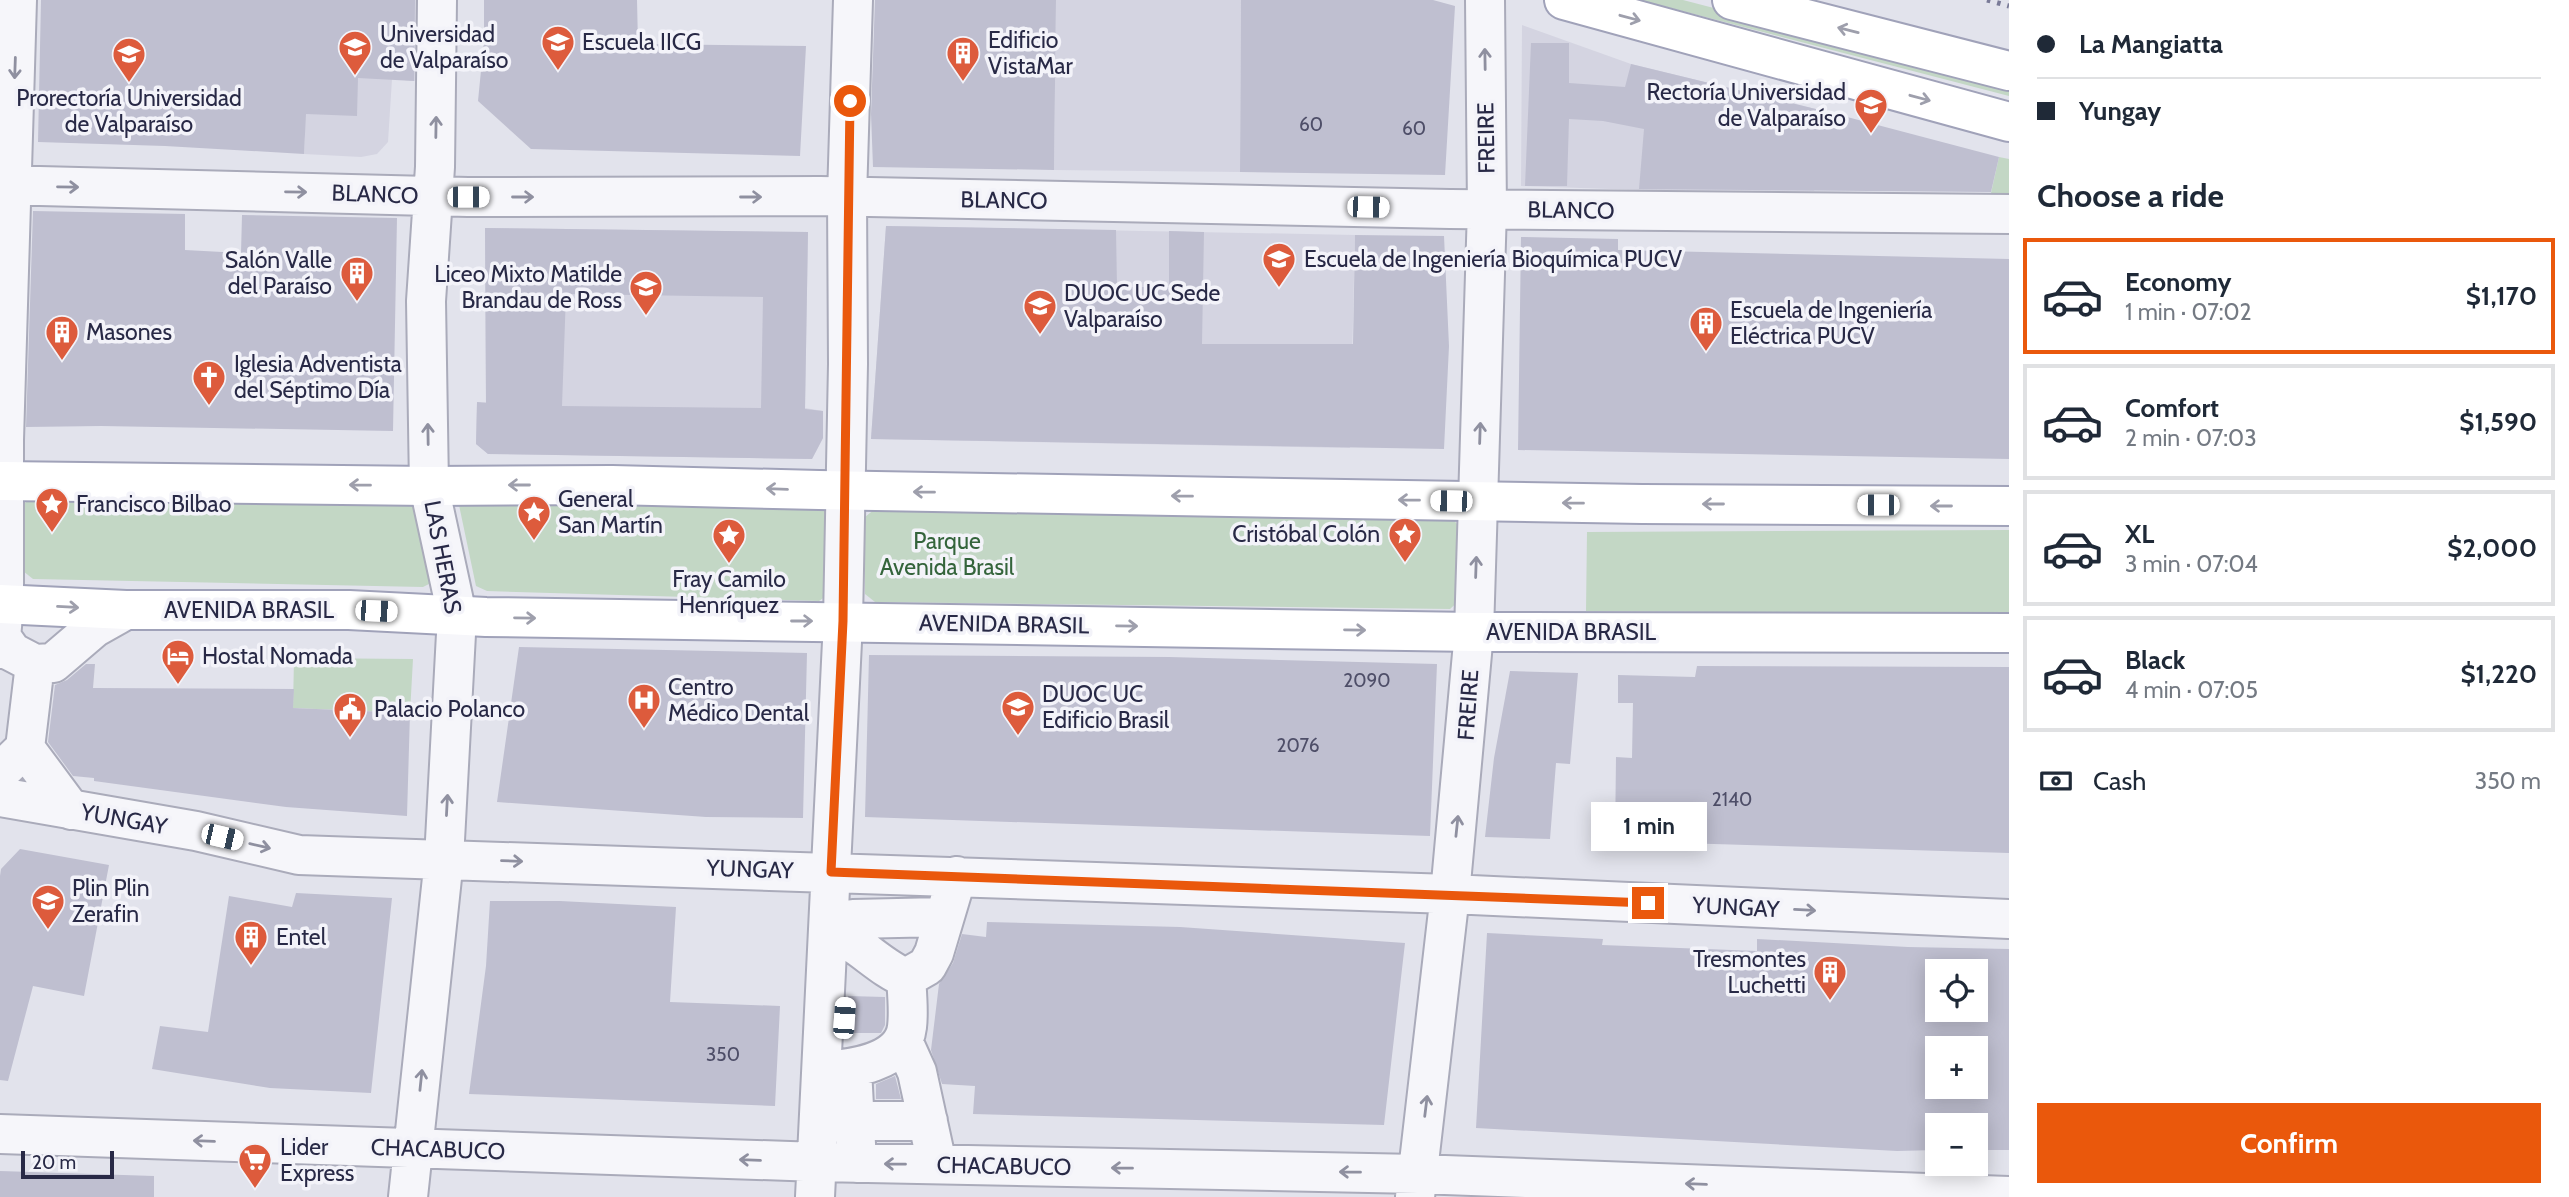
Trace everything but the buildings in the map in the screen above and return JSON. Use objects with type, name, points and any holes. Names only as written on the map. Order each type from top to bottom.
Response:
[{"type":"main road","points":[[1564,0],[2009,122]]},
{"type":"main road","points":[[1732,0],[2009,71]]},
{"type":"main road","points":[[2,482],[612,485],[1478,501],[2009,506]]},
{"type":"main road","name":"AVENIDA BRASIL","points":[[1,624],[126,610],[349,610],[485,617],[1474,632],[2009,633]]},
{"type":"street","points":[[18,0],[6,185],[1,624],[12,652],[35,664],[53,663],[94,628],[126,610]]},
{"type":"street","name":"LAS HERAS","points":[[408,1197],[444,859],[457,615],[429,486],[426,302],[433,195],[437,0]]},
{"type":"street","points":[[816,1179],[838,1070],[844,930],[843,621],[847,197],[853,0]]},
{"type":"street","name":"FREIRE","points":[[1417,1185],[1450,894],[1474,632],[1487,209],[1485,0]]},
{"type":"street","name":"BLANCO","points":[[6,185],[433,195],[847,197],[1487,209],[2009,214]]},
{"type":"street","points":[[35,664],[12,760],[71,810]]},
{"type":"street","name":"YUNGAY","points":[[0,797],[196,831],[299,856],[1450,894],[2009,919]]},
{"type":"street","points":[[906,978],[927,966],[934,953],[957,876]]},
{"type":"street","points":[[844,930],[943,917]]},
{"type":"street","points":[[844,930],[891,972],[906,978]]},
{"type":"street","points":[[838,1070],[880,1060],[903,1041],[907,1028],[906,978]]},
{"type":"street","points":[[903,1041],[917,1072],[937,1164]]},
{"type":"street","points":[[838,1070],[854,1121],[857,1163]]},
{"type":"street","points":[[854,1121],[928,1121]]},
{"type":"street","name":"CHACABUCO","points":[[0,1134],[414,1148],[816,1179],[857,1163],[937,1164],[1417,1185],[2009,1196]]},
{"type":"shaded area","name":"Universidad de Valparaíso","points":[[257,0],[418,0],[415,81],[392,79],[388,142],[377,154],[361,157],[304,154],[305,128]]},
{"type":"shaded area","points":[[1056,0],[1241,0],[1240,172],[1054,170]]},
{"type":"shaded area","points":[[1522,25],[1631,64],[1832,113],[1814,191],[1521,186]]},
{"type":"shaded area","name":"DUOC UC Sede Valparaíso","points":[[886,226],[1355,235],[1350,448],[871,439]]},
{"type":"shaded area","name":"Liceo Mixto Matilde Brandau de Ross","points":[[485,228],[808,232],[805,408],[823,411],[823,438],[812,459],[488,454],[476,444],[477,402],[486,402]]},
{"type":"green space","points":[[1640,0],[1683,0],[2009,85],[2009,96]]},
{"type":"green space","points":[[1999,157],[2009,159],[2009,193],[1991,193]]},
{"type":"green space","points":[[39,489],[421,505],[433,582],[423,587],[33,579],[23,571],[23,505]]},
{"type":"green space","name":"Parque Avenida Brasil","points":[[468,496],[814,504],[829,513],[829,594],[819,601],[487,591],[476,586],[459,505]]},
{"type":"green space","name":"Parque Avenida Brasil","points":[[881,504],[1453,519],[1463,532],[1462,598],[1450,609],[875,602],[865,594],[865,517]]},
{"type":"green space","points":[[2009,530],[2009,614],[1586,611],[1587,532]]},
{"type":"green space","points":[[294,658],[413,659],[410,713],[293,708]]},
{"type":"railway","points":[[1987,0],[2009,6]]},
{"type":"place","name":"Escuela IICG","points":[[558,72]]},
{"type":"place","name":"Universidad de Valparaíso","points":[[355,77]]},
{"type":"place","name":"Edificio VistaMar","points":[[963,83]]},
{"type":"place","name":"Prorectoría Universidad de Valparaíso","points":[[129,84]]},
{"type":"place","name":"Rectoría Universidad de Valparaíso","points":[[1871,135]]},
{"type":"place","name":"Escuela de Ingeniería Bioquímica PUCV","points":[[1279,289]]},
{"type":"place","name":"Salón Valle del Paraíso","points":[[357,303]]},
{"type":"place","name":"Liceo Mixto Matilde Brandau de Ross","points":[[646,317]]},
{"type":"place","name":"DUOC UC Sede Valparaíso","points":[[1040,336]]},
{"type":"place","name":"Escuela de Ingeniería Eléctrica PUCV","points":[[1706,353]]},
{"type":"place","name":"Masones","points":[[62,362]]},
{"type":"place","name":"Iglesia Adventista del Séptimo Día","points":[[209,407]]},
{"type":"place","name":"Francisco Bilbao","points":[[52,534]]},
{"type":"place","name":"General San Martín","points":[[534,542]]},
{"type":"place","name":"Cristóbal Colón","points":[[1405,564]]},
{"type":"place","name":"Fray Camilo Henríquez","points":[[729,565]]},
{"type":"place","name":"Hostal Nomada","points":[[178,686]]},
{"type":"place","name":"Centro Médico Dental","points":[[644,730]]},
{"type":"place","name":"DUOC UC Edificio Brasil","points":[[1018,737]]},
{"type":"place","name":"Palacio Polanco","points":[[350,739]]},
{"type":"place","name":"Plin Plin Zerafin","points":[[48,931]]},
{"type":"place","name":"Entel","points":[[251,967]]},
{"type":"place","name":"Tresmontes Luchetti","points":[[1830,1002]]},
{"type":"place","name":"Lider Express","points":[[255,1190]]},
{"type":"route","points":[[850,101],[843,621],[831,872],[1648,903]]}]
